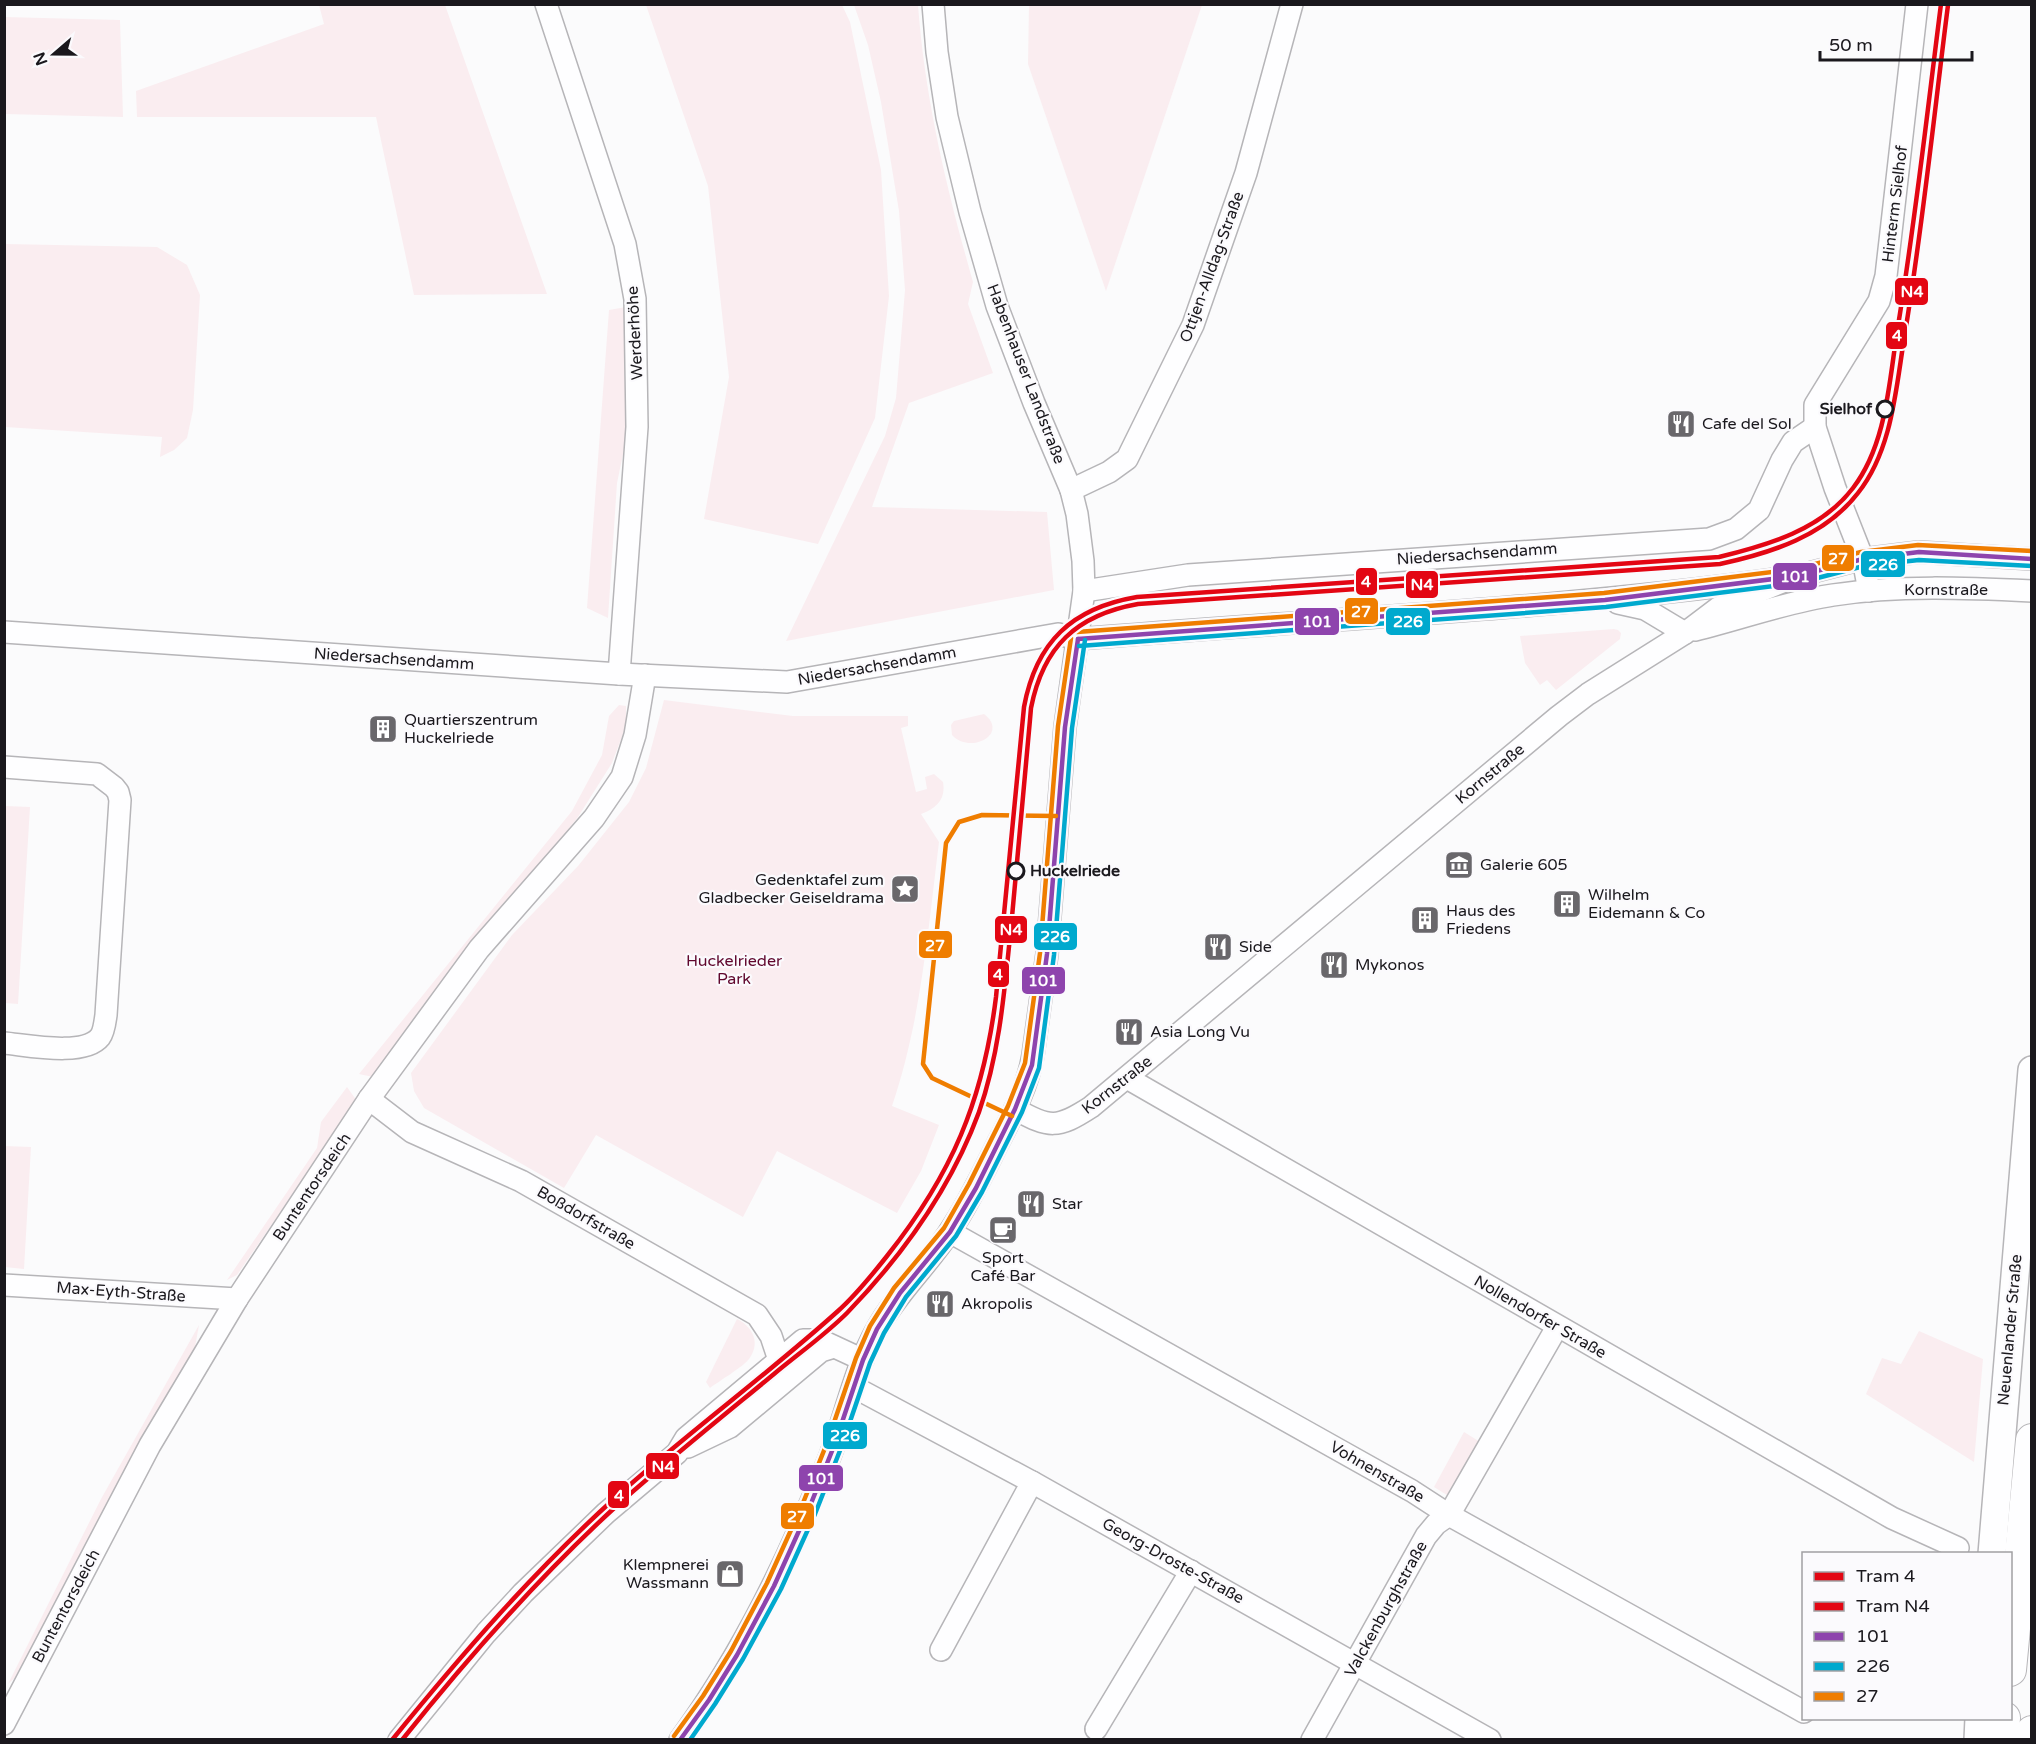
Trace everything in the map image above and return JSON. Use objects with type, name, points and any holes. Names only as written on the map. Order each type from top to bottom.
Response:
[{"type":"highway","points":[[2012,1648],[2031,1440]]},
{"type":"highway","points":[[2002,1740],[2004,1720]]},
{"type":"highway","points":[[2030,1740],[2031,1731]]},
{"type":"main road","name":"Neuenlander Straße","points":[[1992,1552],[2031,1070]]},
{"type":"main road","points":[[1978,1740],[1979,1720]]},
{"type":"street","name":"Werderhöhe","points":[[546,4],[625,244],[635,299],[637,427],[619,674]]},
{"type":"street","name":"Habenhauser Landstraße","points":[[933,4],[937,52],[947,117],[976,233],[997,306],[1071,490],[1077,514],[1084,591],[1077,639]]},
{"type":"street","name":"Ottjen-Alldag-Straße","points":[[1071,490],[1110,472],[1127,459],[1193,326],[1246,173],[1292,4]]},
{"type":"street","name":"Hinterm Sielhof","points":[[1869,591],[1863,559],[1835,488],[1815,427],[1815,405],[1880,300],[1886,276],[1917,4]]},
{"type":"street","name":"Niedersachsendamm","points":[[1084,591],[1188,575],[1709,539],[1736,529],[1759,510],[1793,442],[1815,427]]},
{"type":"street","name":"Kornstraße","points":[[1015,1109],[1038,1121],[1055,1125],[1071,1120],[1091,1107],[1559,716],[1588,694],[1685,633],[1718,608],[1797,576],[1863,559],[1919,552],[2031,559]]},
{"type":"street","name":"Niedersachsendamm","points":[[4,632],[619,674],[787,682],[1058,634],[1077,639],[1605,600],[1797,576]]},
{"type":"street","name":"Kornstraße","points":[[1685,633],[1781,605],[1833,595],[1869,591],[1969,589],[2031,591]]},
{"type":"street","name":"Niedersachsendamm","points":[[1605,600],[1645,609],[1685,633]]},
{"type":"street","points":[[680,1740],[709,1700],[737,1655],[774,1586],[812,1501],[834,1446],[863,1360],[877,1329],[900,1293],[950,1232],[976,1188],[1015,1109],[1032,1065],[1047,954],[1065,727],[1077,639]]},
{"type":"street","name":"Buntentorsdeich","points":[[4,1724],[10,1700],[150,1444],[237,1299],[369,1099],[479,949],[594,818],[622,777],[634,735],[645,675]]},
{"type":"street","points":[[4,767],[97,774],[114,787],[120,800],[106,1015],[100,1037],[90,1045],[75,1049],[4,1043]]},
{"type":"street","name":"Nollendorfer Straße","points":[[1127,1078],[1892,1518],[1958,1548]]},
{"type":"street","name":"Boßdorfstraße","points":[[369,1099],[412,1132],[521,1181],[757,1315],[771,1336],[779,1360]]},
{"type":"street","name":"Vohnenstraße","points":[[950,1232],[1412,1491],[1449,1515],[1802,1711]]},
{"type":"street","name":"Max-Eyth-Straße","points":[[4,1285],[237,1299]]},
{"type":"street","name":"Valckenburghstraße","points":[[1312,1740],[1426,1536],[1436,1524],[1449,1515],[1557,1327]]},
{"type":"street","points":[[677,1452],[686,1438],[803,1340],[820,1340],[863,1360]]},
{"type":"street","points":[[399,1740],[486,1632],[606,1513],[677,1452],[730,1427],[821,1351],[834,1347]]},
{"type":"street","name":"Georg-Droste-Straße","points":[[854,1387],[1032,1482],[1490,1740]]},
{"type":"street","points":[[941,1650],[1032,1482]]},
{"type":"street","points":[[1096,1730],[1191,1571]]},
{"type":"green space","points":[[319,5],[445,5],[547,294],[414,295],[376,117],[137,117],[136,91],[324,24]]},
{"type":"green space","points":[[646,5],[842,5],[850,22],[881,170],[889,296],[875,418],[818,544],[704,519],[729,377],[708,186]]},
{"type":"green space","points":[[854,5],[918,5],[926,75],[938,145],[973,282],[968,304],[993,373],[909,403],[872,507],[1047,512],[1054,590],[786,641],[885,436],[896,398],[905,290],[899,211],[881,102],[868,45]]},
{"type":"green space","points":[[1029,5],[1202,5],[1106,291],[1028,64]]},
{"type":"green space","points":[[5,17],[120,20],[123,117],[5,114]]},
{"type":"green space","points":[[5,244],[157,247],[187,265],[200,295],[193,410],[187,438],[174,450],[160,457],[162,437],[5,427]]},
{"type":"green space","points":[[626,307],[629,365],[626,440],[617,483],[608,618],[587,608],[609,310]]},
{"type":"green space","points":[[1614,629],[1621,633],[1620,639],[1556,690],[1547,680],[1540,685],[1525,663],[1520,636]]},
{"type":"green space","name":"Huckelrieder Park","points":[[664,700],[793,716],[908,716],[908,726],[901,728],[916,792],[927,789],[925,777],[934,774],[943,782],[942,798],[932,809],[921,814],[939,842],[917,1008],[892,1106],[939,1125],[921,1171],[897,1213],[777,1151],[743,1217],[596,1135],[564,1188],[424,1108],[414,1091],[411,1073],[512,935],[578,866],[629,802],[646,768]]},
{"type":"green space","points":[[619,705],[626,706],[626,726],[612,763],[578,817],[373,1077],[359,1074],[572,811],[602,755],[609,716]]},
{"type":"green space","points":[[984,714],[991,721],[992,729],[990,735],[984,740],[968,743],[952,735],[951,725],[954,721]]},
{"type":"green space","points":[[5,806],[30,807],[18,1004],[5,1003]]},
{"type":"green space","points":[[347,1087],[357,1101],[237,1275],[227,1280],[317,1148],[321,1122]]},
{"type":"green space","points":[[4,1146],[31,1147],[24,1269],[5,1267]]},
{"type":"green space","points":[[737,1319],[747,1326],[754,1336],[753,1353],[742,1366],[710,1388],[706,1382]]},
{"type":"green space","points":[[199,1325],[195,1347],[107,1503],[21,1672],[8,1684],[101,1499]]},
{"type":"green space","points":[[1919,1331],[1983,1359],[1974,1462],[1866,1394],[1882,1358],[1901,1364]]},
{"type":"green space","points":[[1464,1432],[1493,1450],[1455,1500],[1434,1487]]},
{"type":"tram line","name":"4","points":[[392,1740],[499,1614],[585,1526],[642,1474],[783,1358],[851,1298],[870,1278],[930,1196],[961,1135],[983,1070],[996,997],[1024,707],[1038,664],[1048,647],[1061,632],[1094,610],[1114,602],[1137,597],[1719,557],[1792,534],[1825,515],[1840,503],[1853,488],[1873,453],[1884,413],[1910,251],[1941,4]]},
{"type":"tram line","name":"N4","points":[[402,1740],[507,1616],[592,1529],[660,1468],[821,1337],[847,1313],[906,1244],[940,1194],[968,1140],[979,1112],[992,1064],[1007,966],[1031,708],[1044,668],[1066,637],[1097,616],[1138,604],[1720,564],[1758,554],[1796,540],[1830,521],[1845,508],[1870,476],[1879,457],[1891,416],[1917,251],[1948,5]]},
{"type":"transit line","name":"27","points":[[1077,632],[1604,593],[1796,569],[1861,552],[1918,545],[2032,551]]},
{"type":"transit line","name":"101","points":[[1078,639],[1605,600],[1797,576],[1863,559],[1919,552],[2032,559]]},
{"type":"transit line","name":"226","points":[[1079,646],[1606,607],[1798,583],[1864,566],[1919,560],[2032,566]]},
{"type":"transit line","name":"27","points":[[674,1736],[703,1696],[731,1651],[767,1583],[801,1508],[870,1326],[894,1288],[944,1228],[1008,1106],[1025,1063],[1040,953],[1058,726],[1071,638]]},
{"type":"transit line","name":"101","points":[[680,1740],[709,1700],[737,1655],[774,1586],[808,1511],[834,1446],[863,1360],[877,1329],[900,1293],[950,1232],[976,1188],[1015,1109],[1032,1065],[1047,954],[1065,727],[1078,639]]},
{"type":"transit line","name":"226","points":[[690,1740],[743,1659],[781,1589],[815,1514],[841,1448],[870,1363],[884,1333],[906,1297],[956,1236],[982,1192],[1022,1112],[1039,1068],[1054,955],[1072,728],[1085,640]]},
{"type":"transit line","name":"27","points":[[1012,1116],[932,1078],[923,1064],[946,843],[959,822],[982,815],[1056,816]]},
{"type":"place","name":"Sielhof","points":[[1885,409]]},
{"type":"place","name":"Cafe del Sol","points":[[1681,424]]},
{"type":"place","name":"Quartierszentrum Huckelriede","points":[[383,729]]},
{"type":"place","name":"Galerie 605","points":[[1459,865]]},
{"type":"place","name":"Huckelriede","points":[[1016,871]]},
{"type":"place","name":"Gedenktafel zum Gladbecker Geiseldrama","points":[[905,889]]},
{"type":"place","name":"Wilhelm Eidemann & Co","points":[[1567,904]]},
{"type":"place","name":"Haus des Friedens","points":[[1425,920]]},
{"type":"place","name":"Side","points":[[1218,947]]},
{"type":"place","name":"Mykonos","points":[[1334,965]]},
{"type":"place","name":"Asia Long Vu","points":[[1129,1032]]},
{"type":"place","name":"Star","points":[[1031,1204]]},
{"type":"place","name":"Sport Café Bar","points":[[1003,1230]]},
{"type":"place","name":"Akropolis","points":[[940,1304]]},
{"type":"place","name":"Klempnerei Wassmann","points":[[730,1574]]}]
